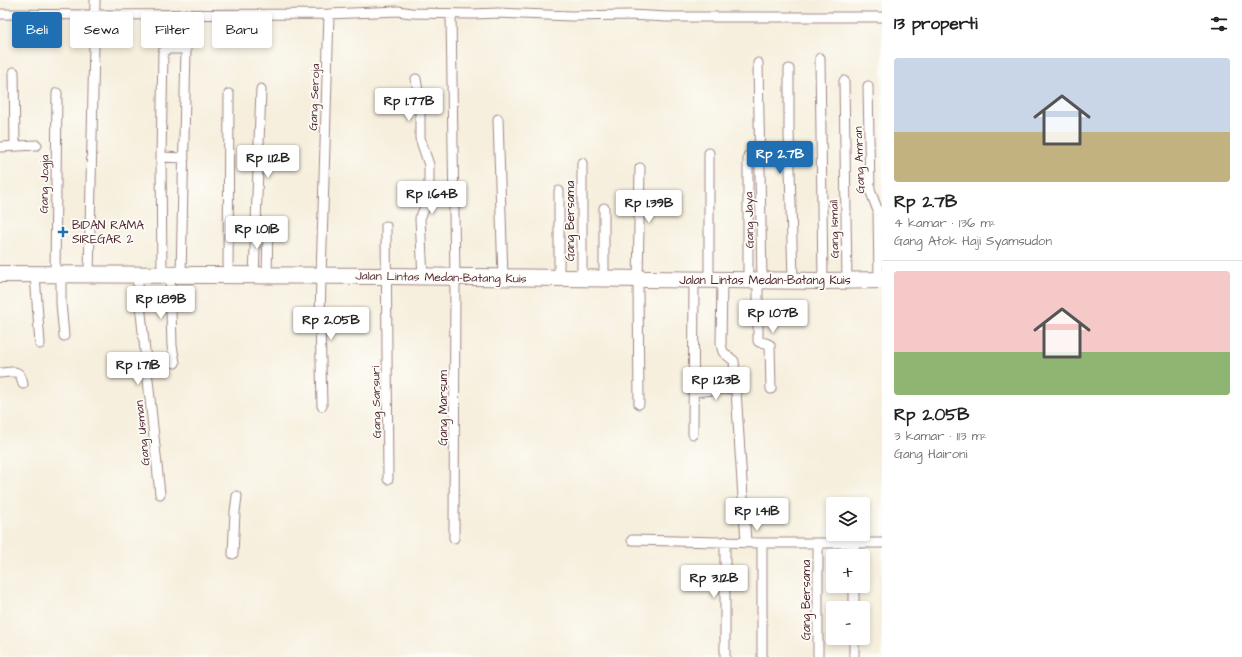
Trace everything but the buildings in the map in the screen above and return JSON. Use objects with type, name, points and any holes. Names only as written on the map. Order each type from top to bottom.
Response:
[{"type":"highway","name":"Jalan Lintas Medan–Batang Kuis","points":[[0,274],[604,278],[638,280],[881,280]]},
{"type":"street","points":[[95,0],[95,12]]},
{"type":"street","points":[[204,14],[329,14],[398,11],[451,14],[498,13],[571,16],[882,17]]},
{"type":"street","points":[[0,14],[70,15]]},
{"type":"street","name":"Gang Seroja","points":[[322,406],[320,319],[329,14]]},
{"type":"street","name":"Gang Marsum","points":[[451,14],[455,278],[454,538]]},
{"type":"street","points":[[89,275],[94,48]]},
{"type":"street","points":[[171,275],[184,158],[186,49],[166,49],[163,52],[161,157],[171,275],[172,346],[175,363]]},
{"type":"street","points":[[820,58],[823,281]]},
{"type":"street","name":"Gang Jaya","points":[[756,280],[758,64]]},
{"type":"street","points":[[789,69],[793,280]]},
{"type":"street","points":[[14,72],[15,146]]},
{"type":"street","points":[[416,79],[420,104],[420,138],[429,165],[429,199],[420,218],[423,278]]},
{"type":"street","name":"Gang Ismail","points":[[844,81],[847,281]]},
{"type":"street","name":"Gang Amran","points":[[868,86],[870,190],[877,209],[881,280]]},
{"type":"street","points":[[261,89],[261,276]]},
{"type":"street","name":"Gang Jogja","points":[[58,93],[58,275],[64,336]]},
{"type":"street","points":[[228,275],[229,94]]},
{"type":"street","points":[[498,119],[503,278]]},
{"type":"street","points":[[0,147],[37,146]]},
{"type":"street","points":[[693,434],[693,392],[708,280],[709,153]]},
{"type":"street","points":[[748,156],[756,280],[758,341],[770,345],[771,389]]},
{"type":"street","points":[[161,157],[184,158]]},
{"type":"street","name":"Gang Bersama","points":[[582,163],[582,278]]},
{"type":"street","points":[[639,404],[638,280],[640,168]]},
{"type":"street","points":[[559,191],[560,278]]},
{"type":"street","points":[[604,208],[604,278]]},
{"type":"street","points":[[261,276],[268,225]]},
{"type":"street","name":"Gang Sarsuri","points":[[386,226],[388,479]]},
{"type":"street","points":[[35,275],[40,344]]},
{"type":"street","name":"Gang Usman","points":[[137,275],[160,494]]},
{"type":"street","points":[[708,280],[722,349],[726,355],[734,361],[746,542]]},
{"type":"street","points":[[0,373],[17,372],[21,375],[24,384]]},
{"type":"street","points":[[693,392],[736,388]]},
{"type":"street","points":[[233,554],[237,496]]},
{"type":"street","points":[[632,540],[762,543],[882,543]]},
{"type":"street","points":[[724,542],[725,657]]},
{"type":"street","points":[[854,542],[854,549]]},
{"type":"street","points":[[762,543],[762,657]]},
{"type":"street","name":"Gang Bersama","points":[[818,543],[818,657]]},
{"type":"street","points":[[854,645],[854,657]]},
{"type":"place","name":"BIDAN RAMA SIREGAR 2","points":[[63,232]]}]
